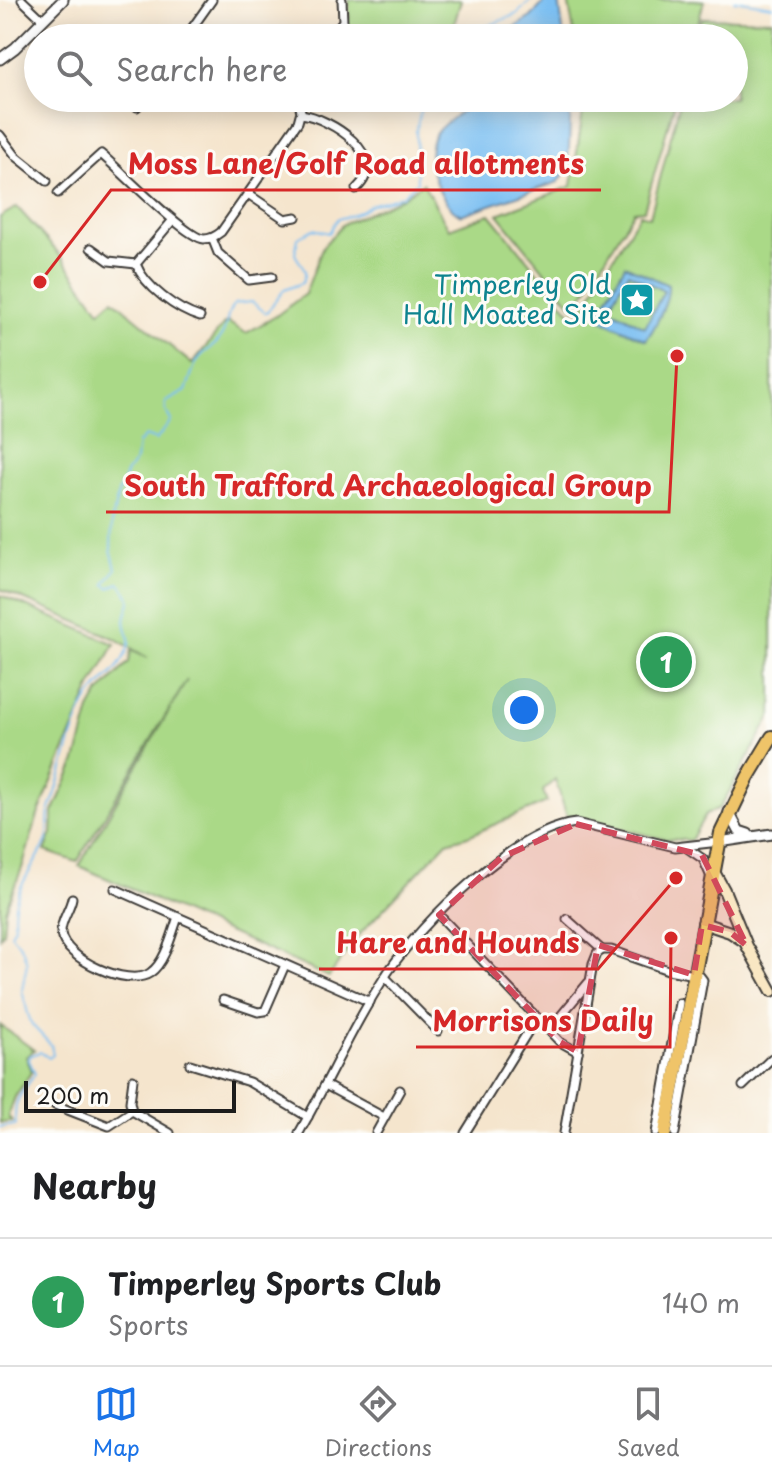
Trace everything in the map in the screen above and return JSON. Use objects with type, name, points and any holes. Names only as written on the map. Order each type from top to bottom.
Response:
[{"type":"highway","points":[[665,1133],[681,1024],[694,975],[719,842],[729,812],[772,737]]},
{"type":"main road","points":[[713,875],[724,890],[747,946],[769,978],[772,991]]},
{"type":"main road","points":[[703,923],[735,935],[747,946]]},
{"type":"street","points":[[22,0],[43,20]]},
{"type":"street","points":[[39,24],[63,0]]},
{"type":"street","points":[[195,24],[212,0]]},
{"type":"street","points":[[342,0],[342,24]]},
{"type":"street","points":[[0,59],[24,37]]},
{"type":"street","points":[[58,193],[101,154],[172,221],[196,237],[212,238],[221,232],[294,129],[301,114],[324,122],[358,144],[368,180],[356,189]]},
{"type":"street","points":[[0,135],[21,160],[47,181]]},
{"type":"street","points":[[248,194],[285,219],[296,217]]},
{"type":"street","points":[[136,264],[172,221]]},
{"type":"street","points":[[212,238],[218,253],[249,280],[272,277]]},
{"type":"street","points":[[91,248],[109,261],[136,264]]},
{"type":"street","points":[[136,264],[144,280],[186,312],[200,317]]},
{"type":"street","points":[[729,812],[739,831],[752,835]]},
{"type":"street","points":[[299,1133],[385,977],[439,915],[502,857],[563,826],[583,824],[664,845],[686,847],[772,834]]},
{"type":"street","points":[[686,847],[703,859],[713,875]]},
{"type":"street","points":[[115,889],[370,1002]]},
{"type":"street","points":[[72,898],[70,915],[61,933],[71,951],[100,968],[128,979],[146,975],[154,969],[178,917]]},
{"type":"street","points":[[439,915],[565,1047],[578,1052]]},
{"type":"street","points":[[567,919],[602,950],[694,975]]},
{"type":"street","points":[[564,1133],[594,960],[602,950]]},
{"type":"street","points":[[223,1000],[258,1012],[265,1011],[285,965]]},
{"type":"street","points":[[385,977],[438,1031]]},
{"type":"street","points":[[549,1030],[590,982]]},
{"type":"street","points":[[675,1133],[686,1006]]},
{"type":"street","points":[[465,1133],[537,1017]]},
{"type":"street","points":[[656,1133],[681,1024]]},
{"type":"street","points":[[743,1086],[772,1058]]},
{"type":"street","points":[[190,1065],[243,1080],[308,1117]]},
{"type":"street","points":[[133,1079],[132,1111],[170,1133]]},
{"type":"street","points":[[325,1085],[384,1117]]},
{"type":"street","points":[[376,1133],[400,1090]]},
{"type":"street","points":[[57,1117],[57,1106],[109,1126],[132,1111]]},
{"type":"highlighted area","points":[[576,824],[702,855],[747,946],[730,932],[702,925],[694,975],[598,945],[578,1052],[560,1042],[439,915],[502,857]]},
{"type":"green space","points":[[349,0],[461,0],[454,24],[346,24],[349,18]]},
{"type":"green space","points":[[568,0],[704,1],[698,24],[572,24]]},
{"type":"green space","points":[[702,18],[772,20],[772,715],[720,808],[706,814],[691,840],[664,839],[591,821],[568,820],[555,779],[543,791],[547,802],[447,842],[357,937],[329,977],[79,866],[187,680],[77,862],[45,851],[52,833],[53,812],[76,761],[90,710],[100,692],[129,662],[131,650],[148,658],[114,638],[0,589],[0,217],[17,207],[61,256],[100,311],[113,299],[192,364],[227,322],[246,333],[305,294],[323,246],[343,224],[401,198],[423,183],[449,229],[490,214],[576,319],[640,214],[650,217],[677,112],[748,112],[748,24],[700,24]]},
{"type":"green space","points":[[583,112],[672,112],[644,210],[634,211],[575,309],[498,214],[572,186]]},
{"type":"green space","points":[[0,595],[115,644],[91,687],[38,815],[5,910],[0,937]]},
{"type":"green space","points":[[0,1025],[34,1050],[26,1057],[32,1071],[15,1097],[8,1116],[12,1122],[0,1123]]},
{"type":"water","points":[[546,0],[559,0],[562,24],[520,24],[531,17]]},
{"type":"water","points":[[461,112],[571,112],[567,166],[558,182],[461,215],[439,190],[431,165],[432,142],[446,123]]},
{"type":"water","points":[[625,265],[668,285],[664,305],[646,340],[602,320],[599,313]],"holes":[[[628,273],[664,291],[645,327],[609,308]]]},
{"type":"waterway","points":[[492,24],[517,14],[531,0]]},
{"type":"waterway","points":[[734,0],[772,6]]},
{"type":"waterway","points":[[0,1127],[16,1125],[17,1102],[35,1074],[30,1056],[40,1052],[49,1058],[53,1055],[51,1045],[32,1025],[28,1014],[22,990],[27,963],[22,948],[11,934],[15,926],[15,903],[47,839],[49,812],[77,723],[91,695],[121,662],[129,644],[125,621],[129,595],[119,583],[109,588],[105,584],[116,569],[111,549],[112,519],[119,490],[136,460],[138,443],[145,436],[156,440],[171,421],[166,402],[186,391],[196,363],[221,337],[234,304],[252,302],[266,313],[284,290],[302,283],[305,271],[295,254],[298,238],[313,229],[329,233],[337,219],[402,196],[417,182],[416,132],[420,112]]},
{"type":"place","name":"Moss Lane/Golf Road allotments","points":[[40,282]]},
{"type":"place","name":"Timperley Old Hall Moated Site","points":[[637,300]]},
{"type":"place","name":"South Trafford Archaeological Group","points":[[677,356]]},
{"type":"place","name":"Timperley Sports Club","points":[[666,662]]},
{"type":"place","name":"Hare and Hounds","points":[[676,878]]},
{"type":"place","name":"Morrisons Daily","points":[[671,938]]}]
